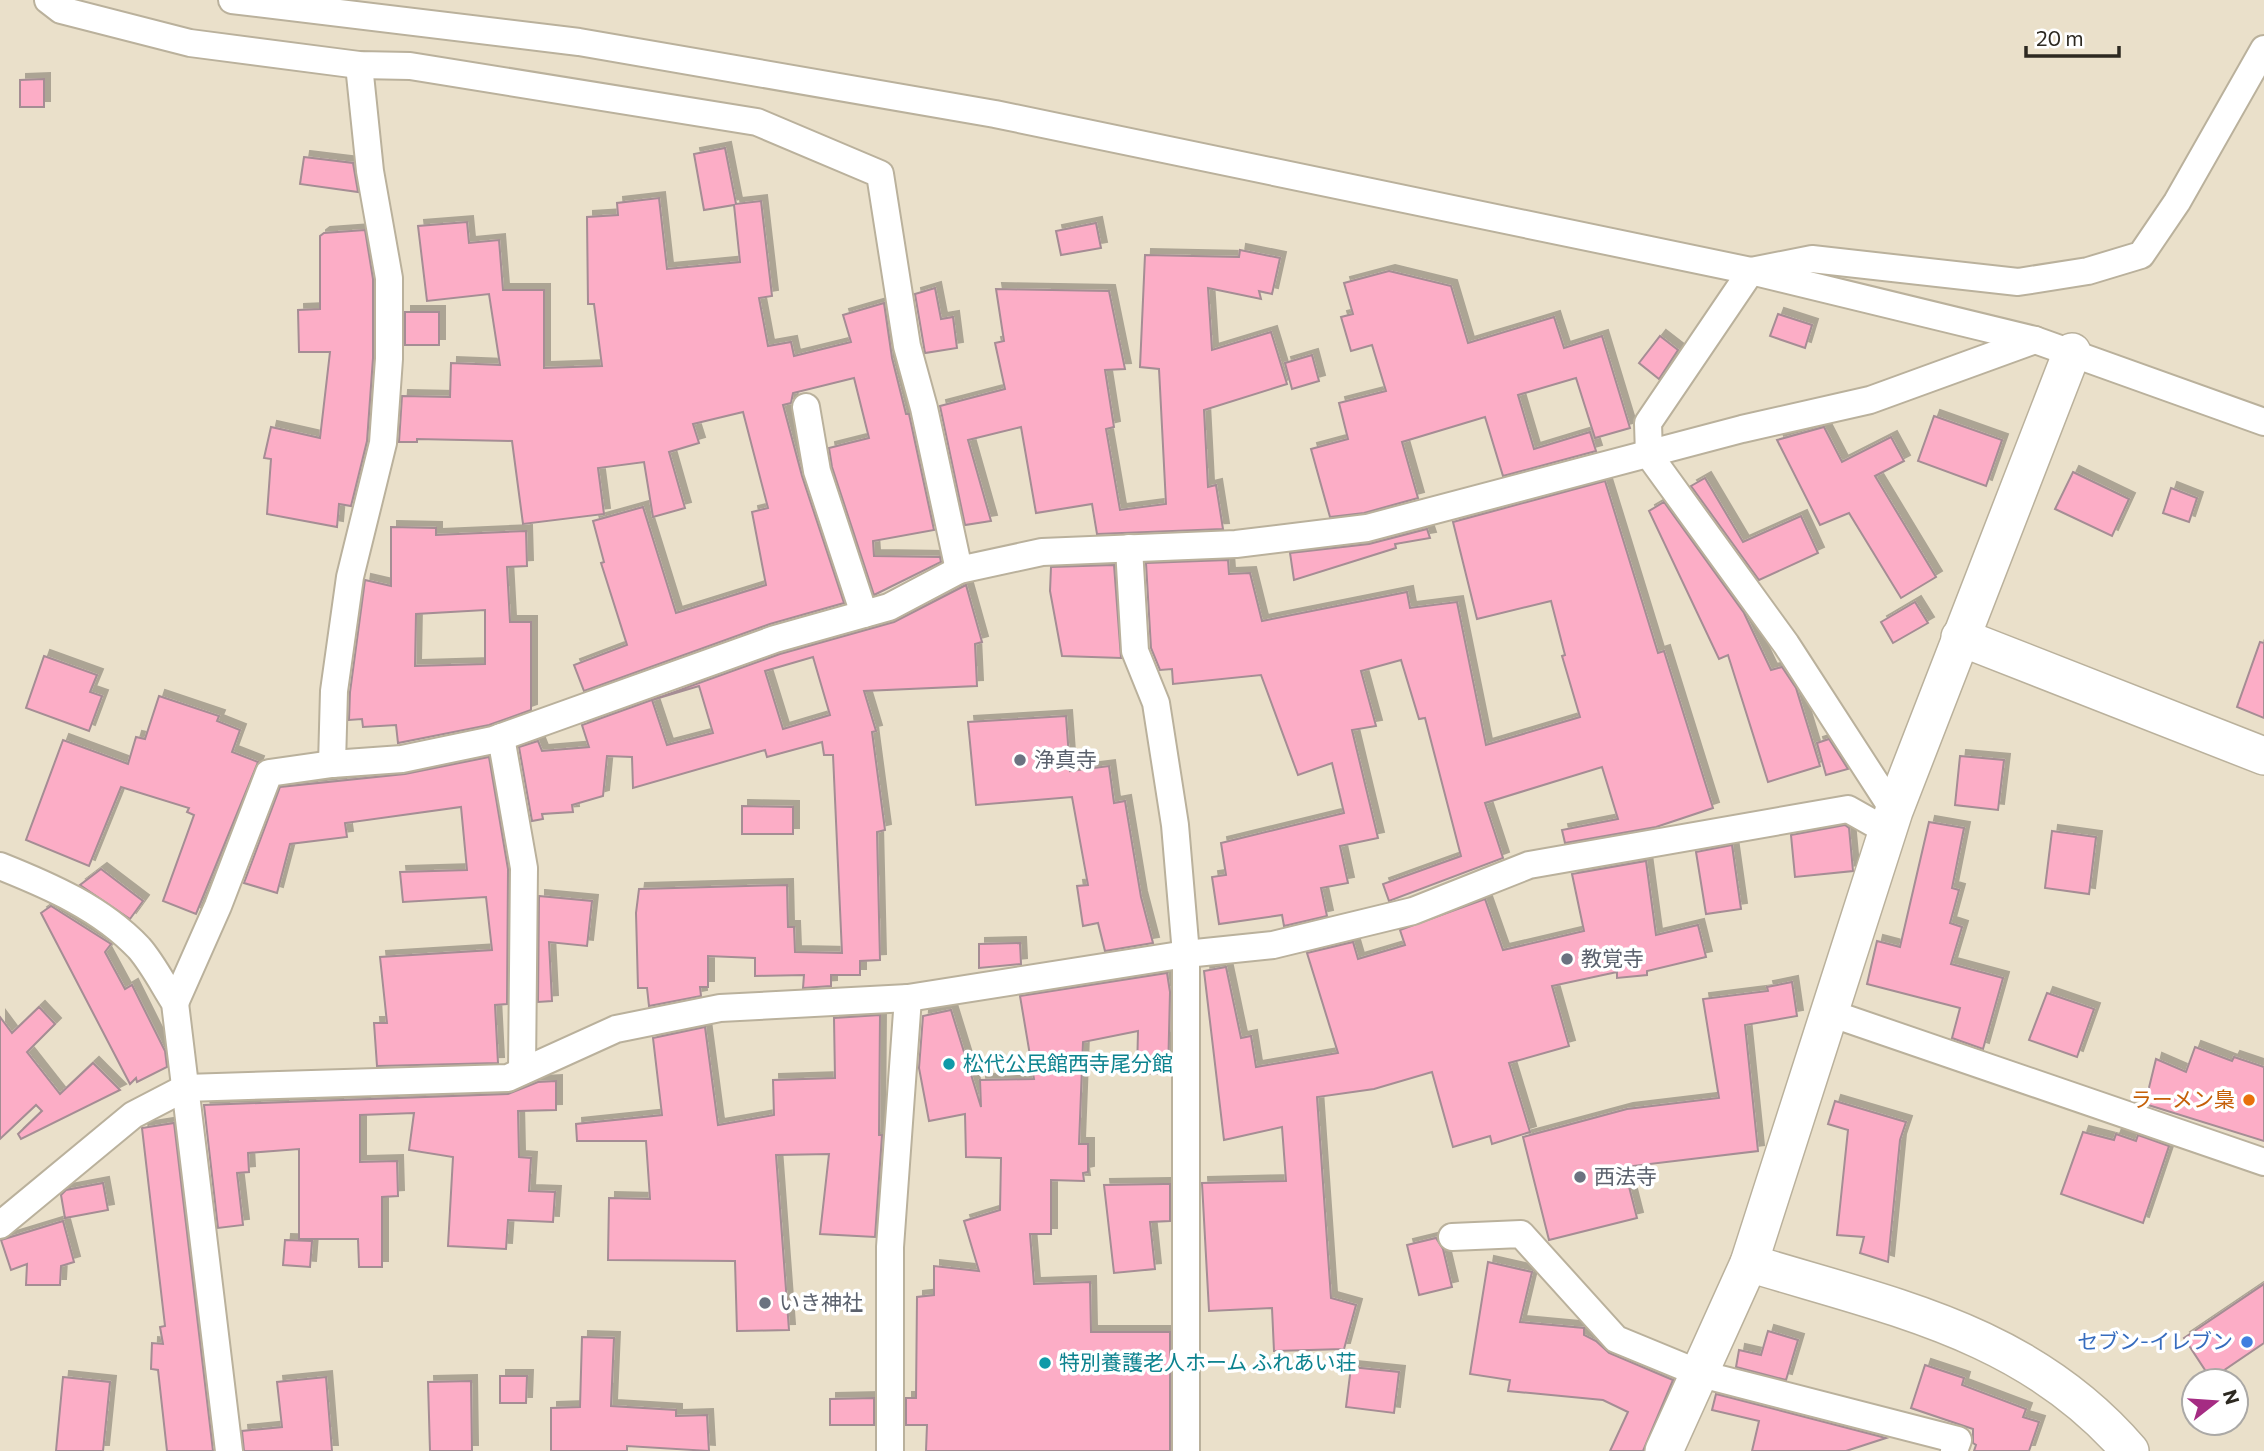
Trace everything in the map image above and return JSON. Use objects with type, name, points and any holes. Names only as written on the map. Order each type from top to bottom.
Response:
[{"type":"street","points":[[48,0],[61,10],[190,43],[359,65],[410,66],[757,122],[880,174],[906,346],[924,408],[959,570]]},
{"type":"street","points":[[232,0],[579,42],[995,114],[1751,271],[2035,340],[2264,422]]},
{"type":"street","points":[[1890,821],[1786,643],[1649,455],[1648,423],[1751,271],[1812,259],[2018,282],[2088,271],[2141,255],[2177,202],[2264,49]]},
{"type":"street","points":[[332,764],[337,666],[350,577],[383,443],[389,359],[389,278],[370,171],[359,65]]},
{"type":"street","points":[[175,1003],[218,906],[269,773],[332,764],[402,760],[501,737],[775,639],[888,607],[959,570],[1042,552],[1236,544],[1367,528],[1742,429],[1870,400],[2035,340]]},
{"type":"street","points":[[1664,1451],[1749,1263],[1890,821],[2072,352]]},
{"type":"street","points":[[806,407],[817,471],[864,614]]},
{"type":"street","points":[[1129,548],[1135,651],[1156,702],[1175,825],[1186,954],[1186,1451]]},
{"type":"street","points":[[1960,637],[2264,756]]},
{"type":"street","points":[[501,737],[524,868],[522,1071]]},
{"type":"street","points":[[0,1225],[133,1115],[186,1088],[508,1078],[616,1030],[720,1008],[908,998],[1186,954],[1273,944],[1413,911],[1529,865],[1848,809],[1890,821]]},
{"type":"street","points":[[0,866],[61,890],[100,916],[140,949],[175,1003],[229,1451]]},
{"type":"street","points":[[890,1451],[890,1247],[908,998]]},
{"type":"street","points":[[1827,1012],[2264,1162]]},
{"type":"street","points":[[1452,1237],[1521,1234],[1616,1339],[1701,1374],[1958,1440],[1954,1451]]},
{"type":"street","points":[[1749,1263],[1954,1327],[2007,1352],[2052,1378],[2092,1411],[2130,1451]]},
{"type":"building","points":[[44,79],[44,107],[20,107],[20,80]]},
{"type":"building","points":[[725,148],[736,204],[761,201],[772,296],[759,298],[768,346],[791,342],[794,356],[851,342],[843,315],[884,303],[892,358],[906,414],[909,414],[934,530],[873,541],[874,556],[940,557],[941,562],[874,595],[832,467],[829,448],[869,438],[854,378],[793,393],[791,403],[783,405],[802,476],[844,603],[770,624],[584,691],[574,665],[627,645],[601,563],[604,562],[593,521],[643,507],[676,613],[766,585],[752,512],[768,508],[743,412],[693,424],[699,443],[669,452],[685,508],[653,517],[644,462],[598,468],[604,514],[523,524],[512,441],[417,439],[417,442],[399,442],[402,396],[450,397],[451,363],[500,365],[489,294],[427,301],[418,226],[467,222],[469,243],[499,240],[503,290],[544,290],[544,368],[602,366],[594,304],[588,304],[587,217],[618,215],[617,203],[659,198],[667,269],[740,262],[734,205],[704,210],[694,154]]},
{"type":"building","points":[[304,157],[353,163],[358,192],[300,184]]},
{"type":"building","points":[[1096,223],[1101,248],[1061,255],[1056,231]]},
{"type":"building","points":[[365,230],[373,279],[373,358],[367,441],[351,506],[339,504],[337,527],[267,514],[271,459],[264,458],[271,427],[320,438],[330,352],[299,352],[298,310],[320,309],[320,236],[324,233]]},
{"type":"building","points":[[1240,250],[1280,258],[1272,294],[1259,291],[1261,299],[1208,288],[1212,350],[1271,332],[1287,384],[1204,410],[1208,487],[1216,485],[1223,529],[1097,534],[1092,504],[1036,513],[1021,427],[968,440],[991,521],[965,525],[940,406],[1005,389],[995,343],[1004,341],[996,289],[1109,291],[1125,369],[1105,370],[1114,427],[1106,429],[1120,510],[1166,504],[1159,369],[1140,367],[1145,255],[1239,257]]},
{"type":"building","points":[[1389,271],[1451,286],[1468,343],[1554,317],[1564,348],[1602,336],[1630,428],[1595,438],[1576,378],[1518,395],[1534,449],[1590,432],[1596,451],[1503,476],[1485,417],[1402,442],[1418,498],[1364,513],[1330,517],[1311,449],[1348,439],[1339,403],[1386,391],[1372,345],[1351,351],[1341,317],[1353,314],[1344,283]]},
{"type":"building","points":[[935,288],[941,319],[953,317],[957,348],[925,353],[915,294]]},
{"type":"building","points":[[405,312],[439,312],[439,345],[405,345]]},
{"type":"building","points":[[1778,314],[1812,325],[1805,348],[1770,336]]},
{"type":"building","points":[[1660,336],[1678,350],[1659,379],[1639,363]]},
{"type":"building","points":[[1312,355],[1319,381],[1292,389],[1285,363]]},
{"type":"building","points":[[1934,416],[2002,440],[1986,486],[1918,461]]},
{"type":"building","points":[[1824,427],[1842,462],[1891,437],[1904,461],[1875,476],[1936,577],[1901,598],[1849,513],[1820,525],[1777,440]]},
{"type":"building","points":[[2073,472],[2129,499],[2112,536],[2055,509]]},
{"type":"building","points":[[1705,478],[1743,542],[1801,516],[1818,553],[1759,580],[1691,486]]},
{"type":"building","points":[[1605,481],[1658,653],[1664,651],[1713,808],[1656,827],[1565,843],[1562,830],[1618,819],[1602,767],[1485,803],[1503,858],[1389,901],[1383,884],[1461,856],[1425,718],[1419,719],[1401,660],[1361,671],[1376,726],[1352,730],[1378,838],[1340,846],[1348,883],[1321,888],[1327,916],[1284,926],[1282,915],[1219,924],[1212,877],[1226,875],[1221,843],[1344,813],[1332,763],[1298,775],[1261,675],[1173,684],[1172,669],[1160,670],[1151,648],[1146,563],[1228,560],[1229,574],[1250,573],[1262,621],[1407,592],[1410,608],[1457,602],[1486,745],[1580,717],[1562,656],[1565,655],[1551,601],[1477,619],[1453,522]]},
{"type":"building","points":[[2171,488],[2197,498],[2189,522],[2163,513]]},
{"type":"building","points":[[1664,502],[1744,613],[1771,670],[1782,667],[1796,688],[1820,766],[1768,782],[1728,655],[1719,659],[1649,511]]},
{"type":"building","points":[[391,527],[436,528],[436,535],[526,531],[527,566],[507,567],[510,622],[531,622],[531,710],[489,725],[398,743],[396,725],[363,727],[362,719],[349,720],[350,692],[365,580],[391,586]],"holes":[[[485,610],[485,664],[415,666],[416,614]]]},
{"type":"building","points":[[1427,529],[1430,538],[1395,544],[1396,548],[1294,580],[1290,553],[1369,544]]},
{"type":"building","points":[[1114,565],[1121,658],[1062,656],[1050,591],[1051,567]]},
{"type":"building","points":[[966,585],[982,642],[975,644],[977,686],[864,691],[876,731],[872,732],[885,830],[877,832],[880,960],[860,961],[860,975],[831,975],[831,986],[803,988],[804,975],[755,976],[755,958],[708,956],[708,987],[700,987],[701,996],[649,1006],[647,988],[638,988],[636,913],[639,889],[787,885],[788,927],[794,927],[795,952],[842,953],[833,755],[824,755],[822,742],[767,757],[765,750],[633,788],[632,757],[607,756],[603,796],[572,805],[573,812],[542,814],[543,819],[532,821],[519,747],[538,741],[542,751],[589,747],[582,725],[780,654],[894,622]],"holes":[[[813,657],[830,715],[783,729],[765,671]],[[699,686],[713,733],[667,745],[652,700]]]},
{"type":"building","points":[[1915,602],[1928,623],[1893,643],[1881,622]]},
{"type":"building","points":[[2260,642],[2264,643],[2264,718],[2237,707]]},
{"type":"building","points":[[44,656],[97,675],[90,692],[102,696],[89,731],[26,708]]},
{"type":"building","points":[[159,696],[219,716],[217,721],[240,730],[232,752],[258,762],[196,914],[163,901],[194,815],[187,812],[189,808],[121,787],[89,866],[26,840],[63,740],[128,764],[136,737],[145,739]]},
{"type":"building","points":[[1066,716],[1070,771],[1109,766],[1114,803],[1125,801],[1141,897],[1153,943],[1105,951],[1098,923],[1083,926],[1077,886],[1088,885],[1072,797],[976,805],[968,722]]},
{"type":"building","points":[[1829,739],[1848,769],[1826,775],[1817,743]]},
{"type":"building","points":[[1960,756],[2004,760],[1998,810],[1955,805]]},
{"type":"building","points":[[489,757],[508,869],[507,1004],[495,1005],[498,1063],[377,1066],[374,1023],[387,1023],[380,957],[492,950],[486,897],[403,902],[400,872],[467,870],[461,807],[345,823],[347,837],[290,844],[277,893],[244,883],[280,787],[405,774]]},
{"type":"building","points":[[742,806],[793,807],[793,834],[742,834]]},
{"type":"building","points":[[1929,822],[1964,828],[1952,888],[1959,890],[1950,923],[1962,927],[1951,964],[2003,978],[1983,1049],[1952,1038],[1960,1008],[1867,984],[1877,941],[1900,947]]},
{"type":"building","points":[[1845,825],[1849,828],[1853,871],[1795,877],[1791,835]]},
{"type":"building","points":[[2052,831],[2096,837],[2089,894],[2045,888]]},
{"type":"building","points":[[1732,845],[1741,909],[1706,914],[1696,852]]},
{"type":"building","points":[[1646,861],[1656,935],[1698,925],[1706,957],[1647,971],[1647,975],[1617,978],[1617,972],[1552,986],[1569,1046],[1509,1063],[1530,1132],[1492,1144],[1490,1136],[1453,1147],[1432,1072],[1374,1089],[1317,1097],[1331,1298],[1356,1305],[1344,1349],[1274,1351],[1272,1308],[1209,1311],[1202,1183],[1286,1181],[1282,1127],[1224,1140],[1204,971],[1226,967],[1241,1038],[1251,1036],[1256,1067],[1338,1053],[1307,953],[1353,942],[1358,959],[1405,945],[1400,930],[1485,899],[1503,950],[1584,931],[1572,874]]},
{"type":"building","points":[[101,869],[143,901],[130,919],[80,885]]},
{"type":"building","points":[[539,896],[592,901],[587,946],[549,942],[552,1001],[538,1002]]},
{"type":"building","points":[[51,906],[111,944],[105,952],[125,989],[132,985],[165,1051],[167,1067],[137,1082],[136,1078],[130,1084],[41,913]]},
{"type":"building","points":[[1020,943],[1021,964],[979,968],[979,944]]},
{"type":"building","points":[[1167,973],[1170,992],[1168,1074],[1137,1073],[1138,1031],[1083,1042],[1079,1144],[1088,1144],[1088,1172],[1083,1173],[1084,1181],[1051,1180],[1051,1234],[1030,1234],[1034,1284],[1090,1282],[1091,1332],[1170,1332],[1170,1451],[926,1451],[927,1425],[906,1425],[906,1398],[916,1398],[917,1297],[934,1295],[934,1266],[979,1271],[964,1221],[1000,1210],[1001,1158],[966,1157],[965,1114],[929,1121],[919,1068],[923,1016],[951,1010],[981,1107],[980,1080],[1034,1079],[1020,996]]},
{"type":"building","points":[[1792,982],[1797,1016],[1745,1025],[1758,1151],[1624,1167],[1637,1218],[1549,1240],[1523,1137],[1627,1109],[1719,1098],[1703,999],[1768,991],[1767,987]]},
{"type":"building","points":[[2047,993],[2094,1009],[2077,1057],[2029,1040]]},
{"type":"building","points":[[39,1007],[55,1024],[27,1052],[60,1094],[93,1063],[120,1090],[21,1139],[18,1134],[42,1111],[36,1105],[0,1139],[0,1017],[12,1033]]},
{"type":"building","points":[[880,1015],[879,1135],[882,1135],[875,1237],[820,1234],[829,1154],[776,1155],[789,1330],[737,1331],[735,1261],[608,1260],[609,1198],[650,1199],[646,1141],[577,1141],[576,1124],[662,1115],[653,1038],[705,1027],[718,1125],[774,1115],[773,1080],[835,1078],[834,1018]]},
{"type":"building","points":[[2195,1047],[2232,1061],[2234,1057],[2264,1067],[2264,1141],[2145,1104],[2156,1059],[2186,1072]]},
{"type":"building","points":[[556,1081],[556,1110],[518,1111],[519,1157],[531,1158],[529,1191],[555,1192],[553,1222],[508,1220],[506,1249],[448,1246],[453,1157],[409,1150],[414,1113],[360,1115],[360,1162],[397,1161],[398,1196],[382,1197],[382,1267],[359,1267],[358,1239],[299,1239],[299,1149],[248,1153],[249,1172],[237,1173],[243,1225],[218,1228],[204,1105],[508,1094],[538,1082]]},
{"type":"building","points":[[1835,1101],[1906,1122],[1900,1140],[1888,1262],[1860,1253],[1864,1237],[1837,1235],[1848,1130],[1828,1124]]},
{"type":"building","points":[[174,1123],[213,1451],[167,1451],[158,1370],[151,1369],[152,1343],[163,1344],[160,1327],[165,1326],[142,1128]]},
{"type":"building","points":[[2083,1132],[2114,1140],[2116,1134],[2136,1141],[2138,1135],[2169,1146],[2143,1223],[2061,1194]]},
{"type":"building","points":[[103,1183],[108,1210],[65,1218],[61,1195],[66,1190]]},
{"type":"building","points":[[1170,1184],[1170,1221],[1150,1222],[1155,1269],[1114,1273],[1104,1185]]},
{"type":"building","points":[[63,1221],[74,1262],[61,1266],[60,1285],[26,1285],[27,1264],[11,1270],[1,1240]]},
{"type":"building","points":[[1436,1238],[1443,1249],[1452,1287],[1419,1295],[1407,1245]]},
{"type":"building","points":[[285,1240],[312,1241],[310,1267],[283,1265]]},
{"type":"building","points":[[1488,1262],[1532,1272],[1520,1322],[1584,1328],[1584,1335],[1596,1341],[1609,1353],[1673,1380],[1643,1451],[1610,1451],[1628,1412],[1603,1400],[1508,1391],[1510,1380],[1470,1374]]},
{"type":"building","points":[[2264,1284],[2264,1343],[2229,1367],[2203,1367],[2184,1338]]},
{"type":"building","points":[[1768,1331],[1798,1340],[1786,1380],[1736,1367],[1739,1350],[1761,1355]]},
{"type":"building","points":[[582,1337],[614,1338],[611,1406],[676,1410],[676,1416],[707,1415],[709,1451],[627,1446],[627,1451],[551,1451],[551,1408],[580,1407]]},
{"type":"building","points":[[1925,1365],[1964,1378],[1962,1385],[2026,1409],[2023,1417],[2039,1422],[2029,1451],[1974,1451],[1976,1445],[1973,1443],[1973,1429],[1911,1408]]},
{"type":"building","points":[[1351,1367],[1399,1372],[1394,1413],[1346,1407]]},
{"type":"building","points":[[500,1376],[527,1376],[526,1403],[500,1403]]},
{"type":"building","points":[[63,1377],[110,1382],[103,1451],[56,1451]]},
{"type":"building","points":[[326,1377],[332,1451],[244,1451],[242,1431],[282,1427],[277,1382]]},
{"type":"building","points":[[471,1381],[472,1451],[430,1451],[428,1382]]},
{"type":"building","points":[[1716,1394],[1886,1438],[1846,1451],[1752,1451],[1759,1421],[1712,1410]]},
{"type":"building","points":[[874,1398],[874,1425],[830,1425],[830,1399]]},
{"type":"place","name":"浄真寺","points":[[1020,760]]},
{"type":"place","name":"教覚寺","points":[[1567,959]]},
{"type":"place","name":"松代公民館西寺尾分館","points":[[949,1064]]},
{"type":"place","name":"ラーメン梟","points":[[2249,1100]]},
{"type":"place","name":"西法寺","points":[[1580,1177]]},
{"type":"place","name":"いき神社","points":[[765,1303]]},
{"type":"place","name":"セブン-イレブン","points":[[2247,1342]]},
{"type":"place","name":"特別養護老人ホーム ふれあい荘","points":[[1045,1363]]}]
